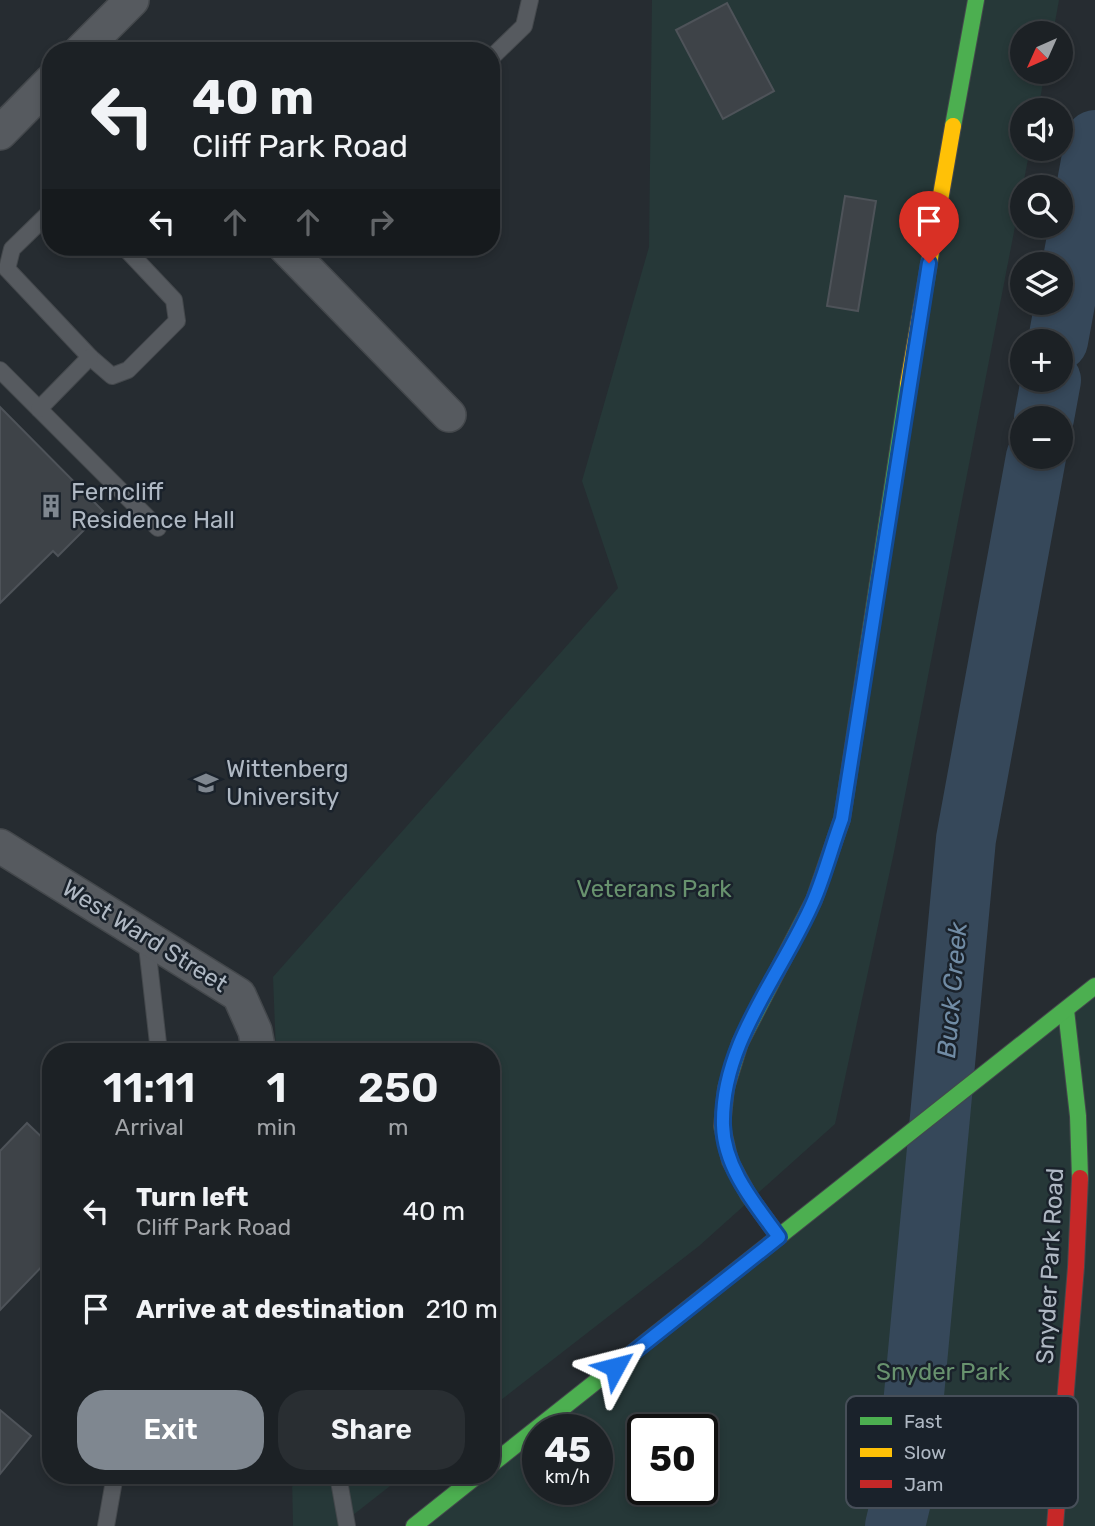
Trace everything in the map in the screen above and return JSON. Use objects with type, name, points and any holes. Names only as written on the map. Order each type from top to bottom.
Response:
[{"type":"street","points":[[93,42],[132,0]]},
{"type":"street","points":[[779,1237],[749,1196],[730,1161],[722,1126],[726,1088],[740,1044],[814,900],[842,819],[915,341],[976,0]]},
{"type":"street","points":[[0,132],[42,91]]},
{"type":"street","points":[[298,256],[449,415]]},
{"type":"street","name":"West Ward Street","points":[[0,846],[239,995],[255,1031],[257,1043]]},
{"type":"street","points":[[500,1458],[1095,986]]},
{"type":"street","name":"Snyder Park Road","points":[[1065,1396],[1080,1178],[1077,1106],[1066,1010]]},
{"type":"street","points":[[414,1526],[467,1484]]},
{"type":"street","name":"Snyder Park Road","points":[[1055,1526],[1056,1508]]},
{"type":"lane","points":[[500,49],[524,26],[530,0]]},
{"type":"lane","points":[[42,220],[12,249],[7,269],[90,357],[112,376],[128,370],[177,321],[174,300],[132,256]]},
{"type":"lane","points":[[39,409],[90,357]]},
{"type":"lane","points":[[0,370],[158,528]]},
{"type":"lane","points":[[145,935],[158,1043]]},
{"type":"lane","points":[[106,1526],[113,1484]]},
{"type":"lane","points":[[340,1484],[347,1526]]},
{"type":"green space","name":"Veterans Park","points":[[652,0],[1059,0],[1055,21],[1010,21],[1010,84],[1043,84],[1040,98],[1010,98],[1010,161],[1028,161],[1025,175],[1010,175],[1010,238],[1013,238],[894,852],[835,1124],[699,1246],[500,1401],[500,1043],[276,1043],[273,977],[618,588],[582,481],[649,247]]},
{"type":"green space","name":"Snyder Park","points":[[1095,984],[1095,1526],[417,1526],[470,1484],[500,1484],[500,1460],[522,1442],[522,1505],[613,1505],[613,1414],[557,1414]]},
{"type":"green space","points":[[292,1484],[393,1484],[339,1526],[293,1526]]},
{"type":"building","points":[[727,3],[774,91],[723,119],[676,30]]},
{"type":"building","points":[[845,196],[876,201],[858,311],[827,306]]},
{"type":"building","name":"Ferncliff Residence Hall","points":[[0,407],[103,511],[58,556],[53,551],[0,603]]},
{"type":"building","points":[[27,1123],[42,1137],[42,1266],[0,1310],[0,1151]]},
{"type":"building","points":[[0,1410],[31,1436],[0,1474]]},
{"type":"waterway","name":"Buck Creek","points":[[1060,329],[1095,140]]},
{"type":"waterway","name":"Buck Creek","points":[[1046,406],[1049,392]]},
{"type":"waterway","name":"Buck Creek","points":[[914,1396],[966,839],[1034,469]]},
{"type":"waterway","name":"Buck Creek","points":[[895,1526],[899,1508]]},
{"type":"traffic: fast","points":[[953,126],[976,0]]},
{"type":"traffic: fast","points":[[779,1237],[749,1196],[730,1161],[722,1126],[726,1088],[740,1043],[814,900],[842,819],[908,384]]},
{"type":"traffic: fast","points":[[500,1458],[1095,986]]},
{"type":"traffic: fast","points":[[1066,1010],[1078,1116],[1080,1178]]},
{"type":"traffic: fast","points":[[414,1526],[467,1484]]},
{"type":"traffic: slow","points":[[908,384],[953,126]]},
{"type":"traffic: jam","points":[[1066,1396],[1080,1178]]},
{"type":"traffic: jam","points":[[1055,1526],[1056,1508]]},
{"type":"place","name":"Ferncliff Residence Hall","points":[[51,506]]},
{"type":"place","name":"Wittenberg University","points":[[206,783]]},
{"type":"route","points":[[615,1367],[779,1237],[749,1196],[730,1161],[722,1126],[726,1088],[740,1044],[814,900],[842,819],[929,263]]}]
